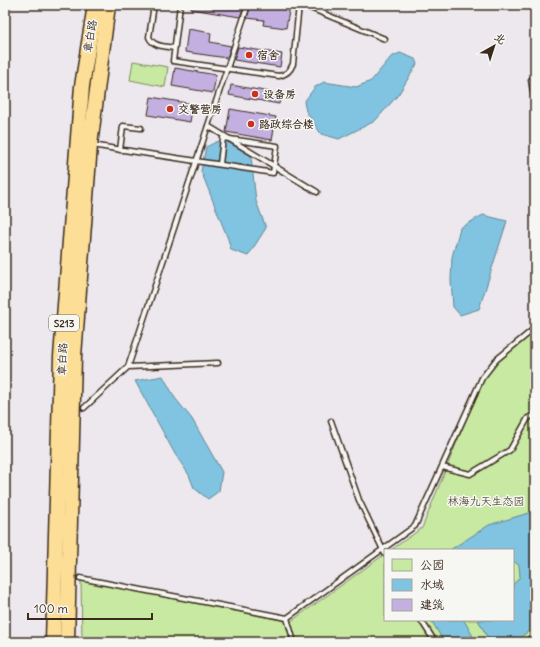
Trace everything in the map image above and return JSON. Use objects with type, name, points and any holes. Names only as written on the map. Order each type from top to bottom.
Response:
[{"type":"highway","name":"章白路","points":[[53,642],[61,356],[82,86],[95,5]]},
{"type":"highway","name":"章白路","points":[[67,642],[74,356],[90,145],[108,5]]},
{"type":"lane","points":[[154,5],[150,38],[151,41],[154,44],[174,48]]},
{"type":"lane","points":[[180,5],[173,60],[275,76],[283,75],[291,70],[293,64],[299,5]]},
{"type":"lane","points":[[84,408],[128,367],[248,5]]},
{"type":"lane","points":[[303,5],[385,39]]},
{"type":"lane","points":[[535,78],[531,80],[535,103]]},
{"type":"lane","points":[[120,150],[123,126],[141,128]]},
{"type":"lane","points":[[208,126],[317,192]]},
{"type":"lane","points":[[90,145],[273,172],[277,146],[223,138],[220,164]]},
{"type":"lane","points":[[388,549],[415,526],[482,378],[496,360],[535,328]]},
{"type":"lane","points":[[128,367],[218,363]]},
{"type":"lane","points":[[442,467],[470,474],[510,450],[528,418],[535,415]]},
{"type":"lane","points":[[80,578],[287,618],[384,552],[359,500],[332,421]]},
{"type":"lane","points":[[287,618],[294,642]]},
{"type":"lane","points":[[422,621],[435,642]]},
{"type":"lane","points":[[527,642],[535,634]]},
{"type":"green space","points":[[133,61],[168,67],[165,87],[130,80]]},
{"type":"green space","name":"林海九天生态园","points":[[535,325],[535,642],[82,642],[81,580],[290,622],[384,555],[384,621],[514,621],[514,549],[392,549],[422,528],[486,370]]},
{"type":"water","points":[[400,53],[415,59],[417,64],[398,95],[375,121],[339,139],[321,134],[306,111],[304,102],[315,87],[324,82],[356,87],[371,81],[391,57]]},
{"type":"water","points":[[226,141],[251,156],[256,201],[266,228],[248,256],[231,250],[201,171],[206,147],[216,142]]},
{"type":"water","points":[[483,215],[507,221],[479,309],[460,315],[453,307],[451,280],[452,257],[460,228]]},
{"type":"water","points":[[163,376],[175,398],[192,419],[222,472],[219,491],[208,499],[194,488],[189,475],[175,454],[135,381]]},
{"type":"water","points":[[535,511],[535,626],[515,642],[490,642],[479,621],[514,621],[514,584],[520,577],[519,565],[514,562],[514,549],[452,549],[489,525]]},
{"type":"water","points":[[432,621],[465,621],[476,642],[444,642]]},
{"type":"building","points":[[191,5],[244,5],[240,17],[191,9]]},
{"type":"building","points":[[251,5],[290,6],[286,28],[263,25],[264,20],[247,18]]},
{"type":"building","points":[[188,29],[211,33],[210,42],[231,46],[227,58],[185,52]]},
{"type":"building","name":"宿舍","points":[[238,47],[282,54],[280,67],[234,60]]},
{"type":"building","points":[[175,68],[216,75],[213,93],[172,86]]},
{"type":"building","name":"设备房","points":[[231,85],[281,94],[279,104],[229,95]]},
{"type":"building","name":"交警营房","points":[[151,97],[193,104],[190,122],[148,115]]},
{"type":"building","name":"路政综合楼","points":[[230,109],[276,117],[272,140],[226,132]]},
{"type":"place","name":"宿舍","points":[[249,55]]},
{"type":"place","name":"设备房","points":[[255,94]]},
{"type":"place","name":"交警营房","points":[[170,109]]},
{"type":"place","name":"路政综合楼","points":[[251,124]]}]
